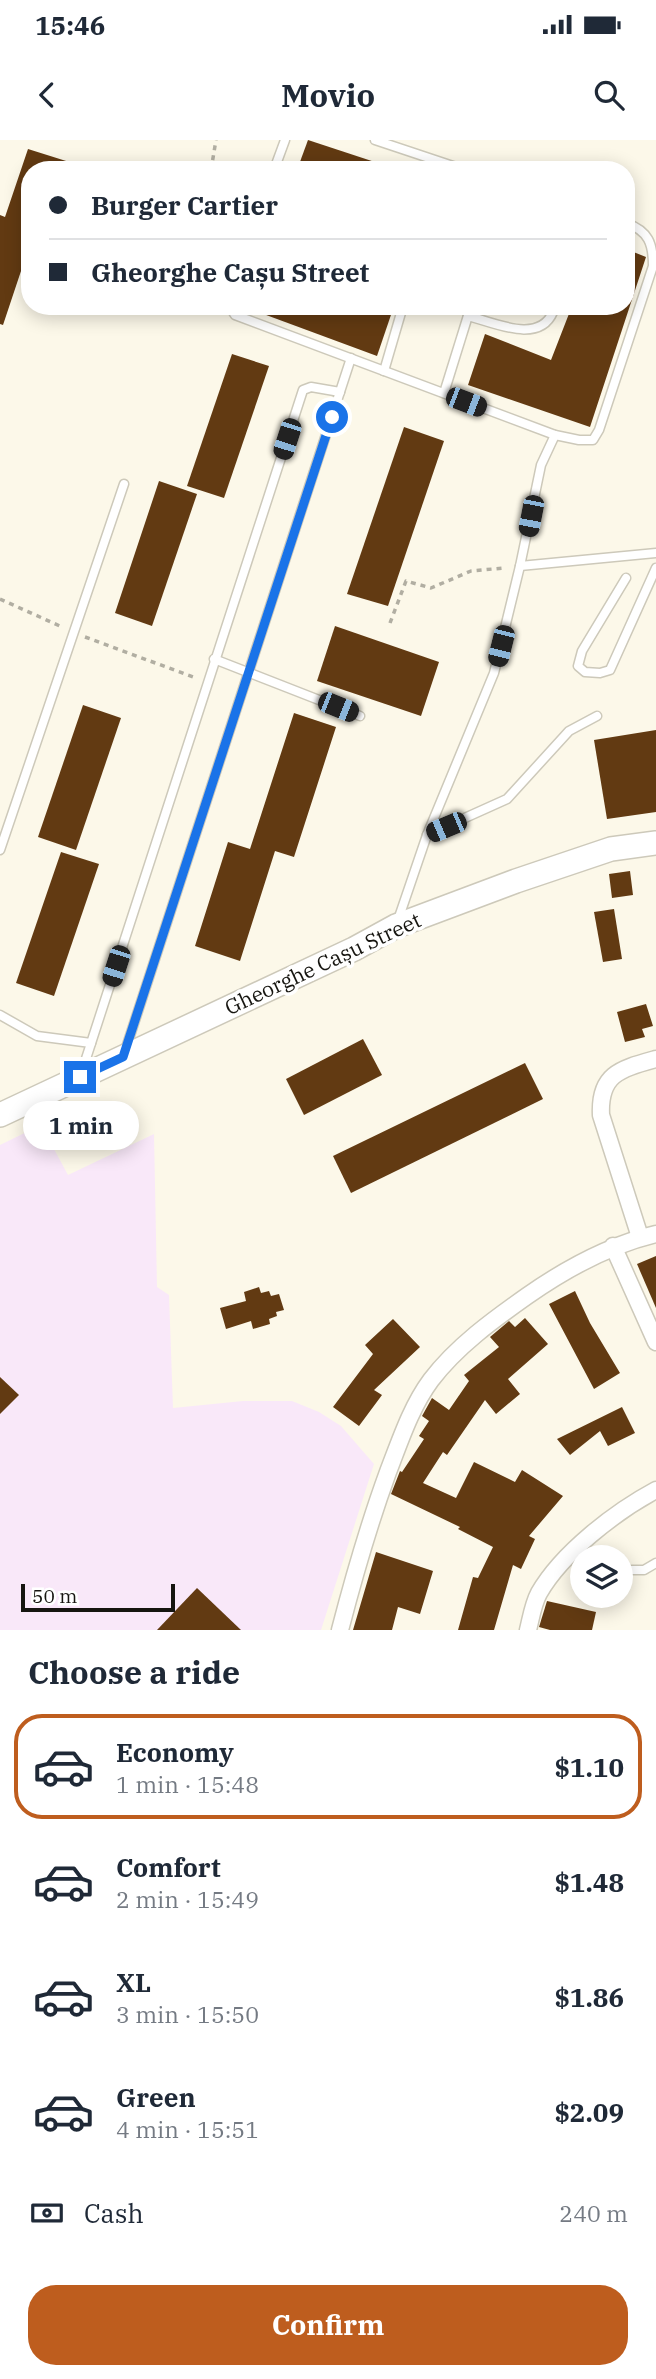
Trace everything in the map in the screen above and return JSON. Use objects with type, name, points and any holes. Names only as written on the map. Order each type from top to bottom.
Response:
[{"type":"street","name":"Gheorghe Cașu Street","points":[[0,1115],[354,949],[396,926],[611,849],[656,843]]},
{"type":"street","points":[[640,1237],[601,1115],[600,1100],[605,1084],[616,1073],[656,1059]]},
{"type":"street","points":[[340,1630],[364,1538],[395,1453],[431,1380],[470,1339],[558,1274],[613,1246],[656,1234]]},
{"type":"street","points":[[613,1246],[656,1342]]},
{"type":"street","points":[[587,1545],[612,1520],[656,1490]]},
{"type":"street","points":[[528,1630],[537,1596],[554,1571],[570,1560]]},
{"type":"lane","points":[[277,161],[285,140]]},
{"type":"lane","points":[[374,140],[438,161]]},
{"type":"lane","points":[[235,315],[555,435],[593,440],[599,430],[653,266],[653,246],[635,226]]},
{"type":"lane","points":[[384,371],[400,315]]},
{"type":"lane","points":[[443,393],[468,316],[523,331],[549,322],[552,315]]},
{"type":"lane","points":[[123,1057],[251,672],[351,358]]},
{"type":"lane","points":[[80,1077],[303,390],[311,387],[340,392]]},
{"type":"lane","points":[[396,926],[427,835],[494,673],[541,465],[555,435]]},
{"type":"lane","points":[[0,850],[124,484]]},
{"type":"lane","points":[[520,566],[656,553]]},
{"type":"lane","points":[[626,578],[582,651],[578,666],[584,672],[600,673],[610,670],[656,568]]},
{"type":"lane","points":[[214,659],[360,716]]},
{"type":"lane","points":[[427,835],[507,799],[569,731],[597,716]]},
{"type":"lane","points":[[0,1015],[37,1036],[91,1044]]},
{"type":"lane","points":[[633,1570],[644,1570],[656,1563]]},
{"type":"path","points":[[212,161],[216,140]]},
{"type":"path","points":[[390,623],[406,581],[431,589],[471,570],[520,566]]},
{"type":"path","points":[[0,599],[74,633],[207,682]]},
{"type":"shaded area","points":[[41,1125],[68,1175],[154,1134],[157,1287],[169,1295],[173,1408],[243,1401],[292,1401],[319,1412],[341,1426],[374,1464],[321,1630],[0,1630],[0,1145]]},
{"type":"building","points":[[308,140],[372,161],[300,161]]},
{"type":"building","points":[[28,149],[66,161],[24,161]]},
{"type":"building","points":[[21,170],[21,271],[3,325],[0,324],[0,215],[5,217]]},
{"type":"building","points":[[635,253],[646,257],[635,290]]},
{"type":"building","points":[[266,315],[391,315],[377,356]]},
{"type":"building","points":[[568,315],[627,315],[590,427],[468,385],[485,334],[551,360]]},
{"type":"building","points":[[232,354],[269,366],[224,498],[187,486]]},
{"type":"building","points":[[404,427],[444,441],[388,606],[347,594]]},
{"type":"building","points":[[159,481],[197,494],[152,626],[115,613]]},
{"type":"building","points":[[335,626],[439,662],[421,716],[317,681]]},
{"type":"building","points":[[83,705],[121,718],[76,850],[38,837]]},
{"type":"building","points":[[294,713],[336,727],[294,857],[275,851],[240,961],[195,946],[228,842],[250,849]]},
{"type":"building","points":[[656,730],[656,812],[607,819],[594,740]]},
{"type":"building","points":[[61,852],[99,864],[54,996],[16,983]]},
{"type":"building","points":[[630,871],[633,895],[612,898],[609,874]]},
{"type":"building","points":[[614,909],[622,959],[603,962],[594,912]]},
{"type":"building","points":[[646,1004],[653,1026],[642,1029],[645,1037],[625,1042],[617,1012]]},
{"type":"building","points":[[363,1039],[382,1075],[304,1115],[286,1079]]},
{"type":"building","points":[[525,1063],[543,1099],[351,1193],[333,1156]]},
{"type":"building","points":[[656,1256],[656,1308],[637,1264]]},
{"type":"building","points":[[259,1287],[261,1293],[269,1291],[271,1296],[279,1294],[284,1310],[276,1312],[277,1316],[269,1319],[270,1324],[253,1329],[251,1321],[226,1329],[220,1308],[246,1301],[244,1292]]},
{"type":"building","points":[[575,1291],[590,1323],[620,1373],[594,1389],[549,1304]]},
{"type":"building","points":[[525,1318],[548,1344],[508,1379],[520,1394],[496,1414],[485,1400],[447,1455],[443,1452],[423,1483],[456,1498],[474,1462],[515,1482],[522,1470],[563,1496],[529,1536],[535,1539],[521,1569],[513,1565],[494,1630],[458,1630],[473,1577],[478,1578],[493,1547],[458,1529],[460,1527],[391,1494],[400,1471],[402,1472],[424,1439],[419,1436],[429,1421],[422,1416],[432,1398],[449,1410],[469,1381],[464,1375],[499,1347],[490,1337],[509,1321],[515,1327]]},
{"type":"building","points":[[393,1319],[420,1347],[374,1390],[382,1395],[359,1426],[333,1407],[373,1354],[365,1345]]},
{"type":"building","points":[[0,1377],[19,1395],[0,1414]]},
{"type":"building","points":[[622,1407],[635,1433],[608,1446],[600,1431],[570,1455],[557,1439]]},
{"type":"building","points":[[376,1552],[433,1571],[420,1614],[398,1607],[392,1630],[353,1630]]},
{"type":"building","points":[[197,1588],[241,1630],[157,1630]]},
{"type":"building","points":[[547,1601],[596,1612],[592,1630],[550,1630],[539,1627]]},
{"type":"route","points":[[80,1077],[123,1057],[251,672],[332,417]]}]
